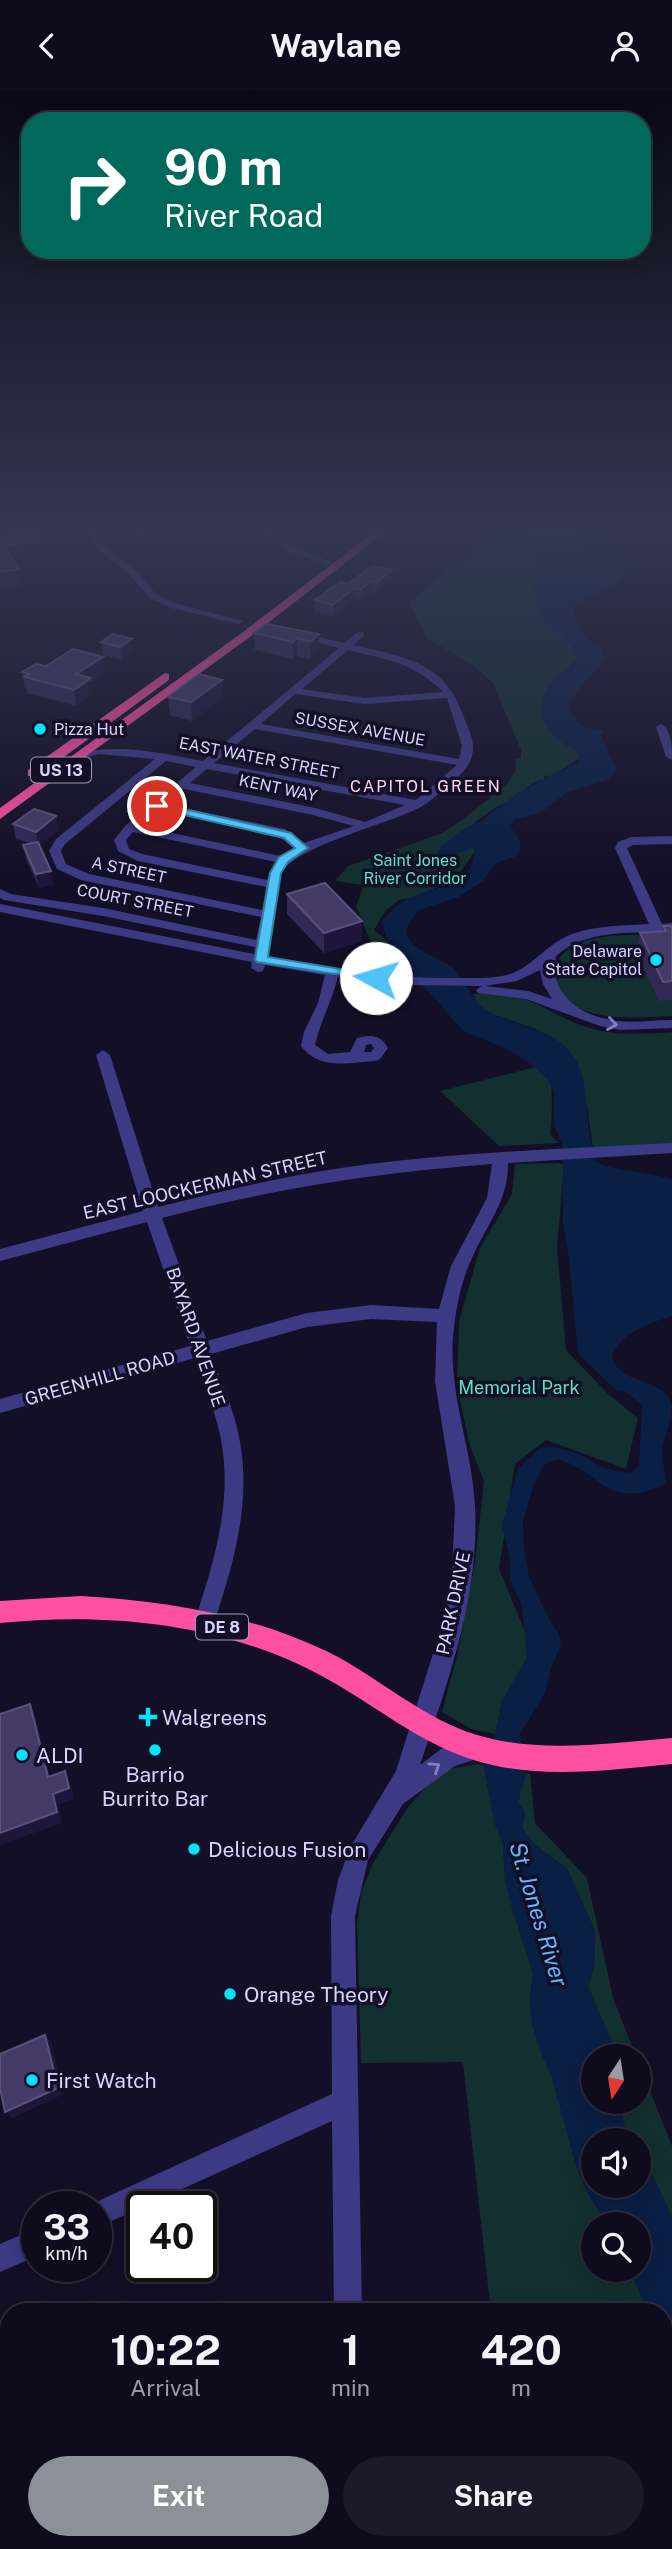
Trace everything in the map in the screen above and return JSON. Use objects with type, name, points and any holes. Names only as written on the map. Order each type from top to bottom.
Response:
[{"type":"highway","name":"US 13","points":[[0,815],[123,725],[226,644]]},
{"type":"highway","name":"US 13","points":[[0,799],[180,666]]},
{"type":"highway","name":"DE 8","points":[[0,1612],[37,1608],[100,1609],[204,1623],[268,1641],[314,1659],[355,1680],[422,1722],[478,1748],[542,1758],[672,1751]]},
{"type":"street","points":[[260,964],[275,873],[283,860],[302,848],[366,827],[418,804],[450,781],[464,763],[467,740],[451,695],[439,680],[413,664],[333,644]]},
{"type":"street","points":[[273,885],[130,854],[120,844],[122,835],[351,644]]},
{"type":"street","points":[[293,691],[364,701],[451,695]]},
{"type":"street","points":[[123,725],[113,740],[114,743],[135,751]]},
{"type":"street","name":"SUSSEX AVENUE","points":[[251,725],[464,763]]},
{"type":"street","points":[[661,727],[672,757]]},
{"type":"street","name":"EAST WATER STREET","points":[[79,757],[99,751],[135,751],[418,804]]},
{"type":"street","name":"A STREET","points":[[164,757],[60,842],[55,852],[61,866],[85,877],[268,915]]},
{"type":"street","name":"KENT WAY","points":[[182,785],[315,812],[366,827]]},
{"type":"street","points":[[157,806],[281,832],[302,848]]},
{"type":"street","points":[[130,828],[283,860]]},
{"type":"street","points":[[657,928],[621,848],[631,841],[672,840]]},
{"type":"street","name":"COURT STREET","points":[[0,893],[8,897],[75,907],[263,945]]},
{"type":"street","points":[[65,919],[75,907]]},
{"type":"street","points":[[0,908],[65,919],[260,964]]},
{"type":"street","points":[[0,917],[331,977],[415,985],[504,985],[588,1019],[620,1026],[672,1024]]},
{"type":"street","points":[[504,985],[526,973],[558,946],[583,935],[672,927]]},
{"type":"street","points":[[549,956],[545,976],[548,984],[570,1011]]},
{"type":"street","points":[[331,977],[308,1046],[326,1059],[342,1061],[356,1056]]},
{"type":"street","name":"BAYARD AVENUE","points":[[103,1055],[152,1215],[226,1420],[233,1449],[236,1492],[228,1548],[204,1623]]},
{"type":"street","name":"EAST LOOCKERMAN STREET","points":[[0,1255],[152,1215],[338,1174],[410,1165],[672,1148]]},
{"type":"street","name":"PARK DRIVE","points":[[397,1796],[422,1722],[457,1598],[465,1542],[463,1486],[442,1376],[447,1316],[464,1258],[497,1195],[501,1180],[500,1159]]},
{"type":"street","name":"GREENHILL ROAD","points":[[0,1406],[278,1327],[329,1316],[393,1312],[447,1316]]},
{"type":"street","points":[[348,2303],[343,1916],[348,1891],[363,1847],[397,1796],[449,1757],[478,1748]]},
{"type":"street","points":[[112,2207],[344,2102]]},
{"type":"street","points":[[0,2258],[21,2249]]},
{"type":"green space","name":"Saint Jones River Corridor","points":[[436,644],[575,644],[581,654],[542,697],[583,759],[577,759],[550,777],[544,775],[545,781],[540,780],[527,787],[525,795],[498,806],[475,822],[476,850],[455,879],[421,895],[399,900],[385,911],[374,930],[413,962],[418,977],[384,975],[356,906],[364,885],[335,881],[348,866],[440,834],[508,783],[515,772],[516,758],[521,758],[521,750],[493,683],[473,665]]},
{"type":"green space","points":[[672,934],[672,1016],[639,1018],[603,1015],[586,1011],[572,1003],[561,991],[556,975],[557,964],[562,955],[575,945],[613,936]]},
{"type":"green space","points":[[473,994],[506,994],[520,998],[597,1030],[629,1034],[672,1032],[672,1144],[593,1149],[577,1061],[536,1029],[495,1015],[478,1005]]},
{"type":"green space","points":[[540,1066],[550,1081],[550,1134],[558,1143],[499,1146],[440,1091]]},
{"type":"green space","name":"Memorial Park","points":[[560,1163],[564,1166],[557,1247],[566,1350],[608,1394],[638,1418],[626,1469],[546,1440],[515,1464],[499,1569],[527,1636],[527,1663],[502,1701],[495,1734],[471,1729],[442,1712],[457,1656],[475,1562],[484,1481],[470,1446],[457,1387],[459,1321],[480,1248],[512,1194],[515,1164]]},
{"type":"green space","points":[[477,1764],[530,1774],[535,1823],[587,1878],[613,1998],[631,2044],[613,2044],[588,1987],[595,1963],[595,1931],[567,1869],[532,1842],[522,1828],[525,1812],[518,1802],[522,1785],[484,1768],[495,1824],[503,1844],[505,1878],[533,1973],[530,1999],[540,2050],[552,2077],[581,2178],[581,2198],[591,2198],[600,2212],[581,2212],[581,2282],[635,2282],[644,2303],[490,2303],[463,2062],[361,2063],[357,1925],[361,1893],[373,1863],[408,1807],[437,1775],[450,1769]]},
{"type":"green space","points":[[651,2093],[672,2146],[672,2217],[651,2174],[651,2128],[626,2128],[621,2114],[651,2114]]},
{"type":"water","name":"St. Jones River","points":[[570,644],[595,644],[604,647],[602,656],[606,657],[573,698],[570,712],[582,726],[604,731],[601,735],[617,770],[609,779],[566,793],[539,814],[515,819],[510,827],[520,841],[517,856],[496,863],[483,881],[459,897],[419,910],[407,928],[407,935],[416,946],[454,969],[482,1007],[492,1014],[552,1037],[571,1053],[583,1080],[589,1135],[596,1162],[672,1179],[672,1316],[629,1334],[612,1356],[616,1366],[623,1372],[661,1390],[672,1405],[662,1452],[665,1484],[629,1494],[617,1492],[585,1472],[557,1459],[544,1465],[534,1483],[523,1522],[529,1577],[559,1634],[561,1645],[551,1668],[545,1693],[520,1734],[526,1774],[518,1802],[525,1812],[522,1828],[532,1842],[567,1869],[595,1931],[595,1963],[588,1987],[613,2044],[581,2044],[581,2114],[621,2114],[626,2128],[581,2128],[581,2178],[552,2077],[532,2024],[530,1999],[533,1973],[505,1879],[503,1844],[495,1824],[484,1767],[496,1731],[502,1701],[527,1657],[522,1605],[510,1580],[510,1560],[502,1525],[518,1469],[540,1448],[551,1446],[579,1454],[606,1469],[630,1473],[639,1466],[642,1405],[624,1391],[618,1392],[578,1354],[563,1224],[563,1145],[554,1125],[554,1092],[549,1081],[532,1065],[509,1050],[464,1031],[391,955],[382,921],[403,901],[451,884],[468,872],[473,862],[474,848],[442,859],[437,854],[442,846],[463,829],[480,822],[519,792],[579,762],[577,751],[557,739],[544,723],[541,714],[545,693],[552,681],[578,659]]},
{"type":"water","points":[[651,2174],[672,2217],[672,2303],[644,2303],[635,2282],[651,2282],[651,2212],[600,2212],[591,2198],[651,2198]]},
{"type":"building","points":[[73,649],[103,657],[76,674],[91,678],[74,690],[24,677],[29,674],[22,672],[36,664],[46,666]]},
{"type":"building","points":[[199,674],[222,680],[191,702],[168,697]]},
{"type":"building","points":[[34,809],[56,816],[36,832],[13,824]]},
{"type":"building","points":[[38,842],[51,871],[36,874],[23,845]]},
{"type":"building","points":[[325,883],[362,921],[324,933],[287,894]]},
{"type":"building","points":[[663,926],[672,926],[672,981],[663,982],[640,933],[666,931]]},
{"type":"building","name":"ALDI","points":[[30,1704],[48,1777],[65,1771],[69,1788],[53,1794],[57,1812],[0,1833],[0,1714]]},
{"type":"building","name":"First Watch","points":[[45,2035],[58,2088],[5,2112],[0,2088],[0,2054]]},
{"type":"place","name":"Pizza Hut","points":[[40,729]]},
{"type":"place","name":"Delaware State Capitol","points":[[656,960]]},
{"type":"place","name":"Walgreens","points":[[148,1717]]},
{"type":"place","name":"Barrio Burrito Bar","points":[[155,1750]]},
{"type":"place","name":"ALDI","points":[[22,1755]]},
{"type":"place","name":"Delicious Fusion","points":[[194,1849]]},
{"type":"place","name":"Orange Theory","points":[[230,1994]]},
{"type":"place","name":"First Watch","points":[[32,2080]]},
{"type":"district","name":"CAPITOL GREEN","points":[[426,786]]},
{"type":"route","points":[[157,806],[287,835],[302,848],[283,860],[275,873],[261,960],[376,978]]}]
